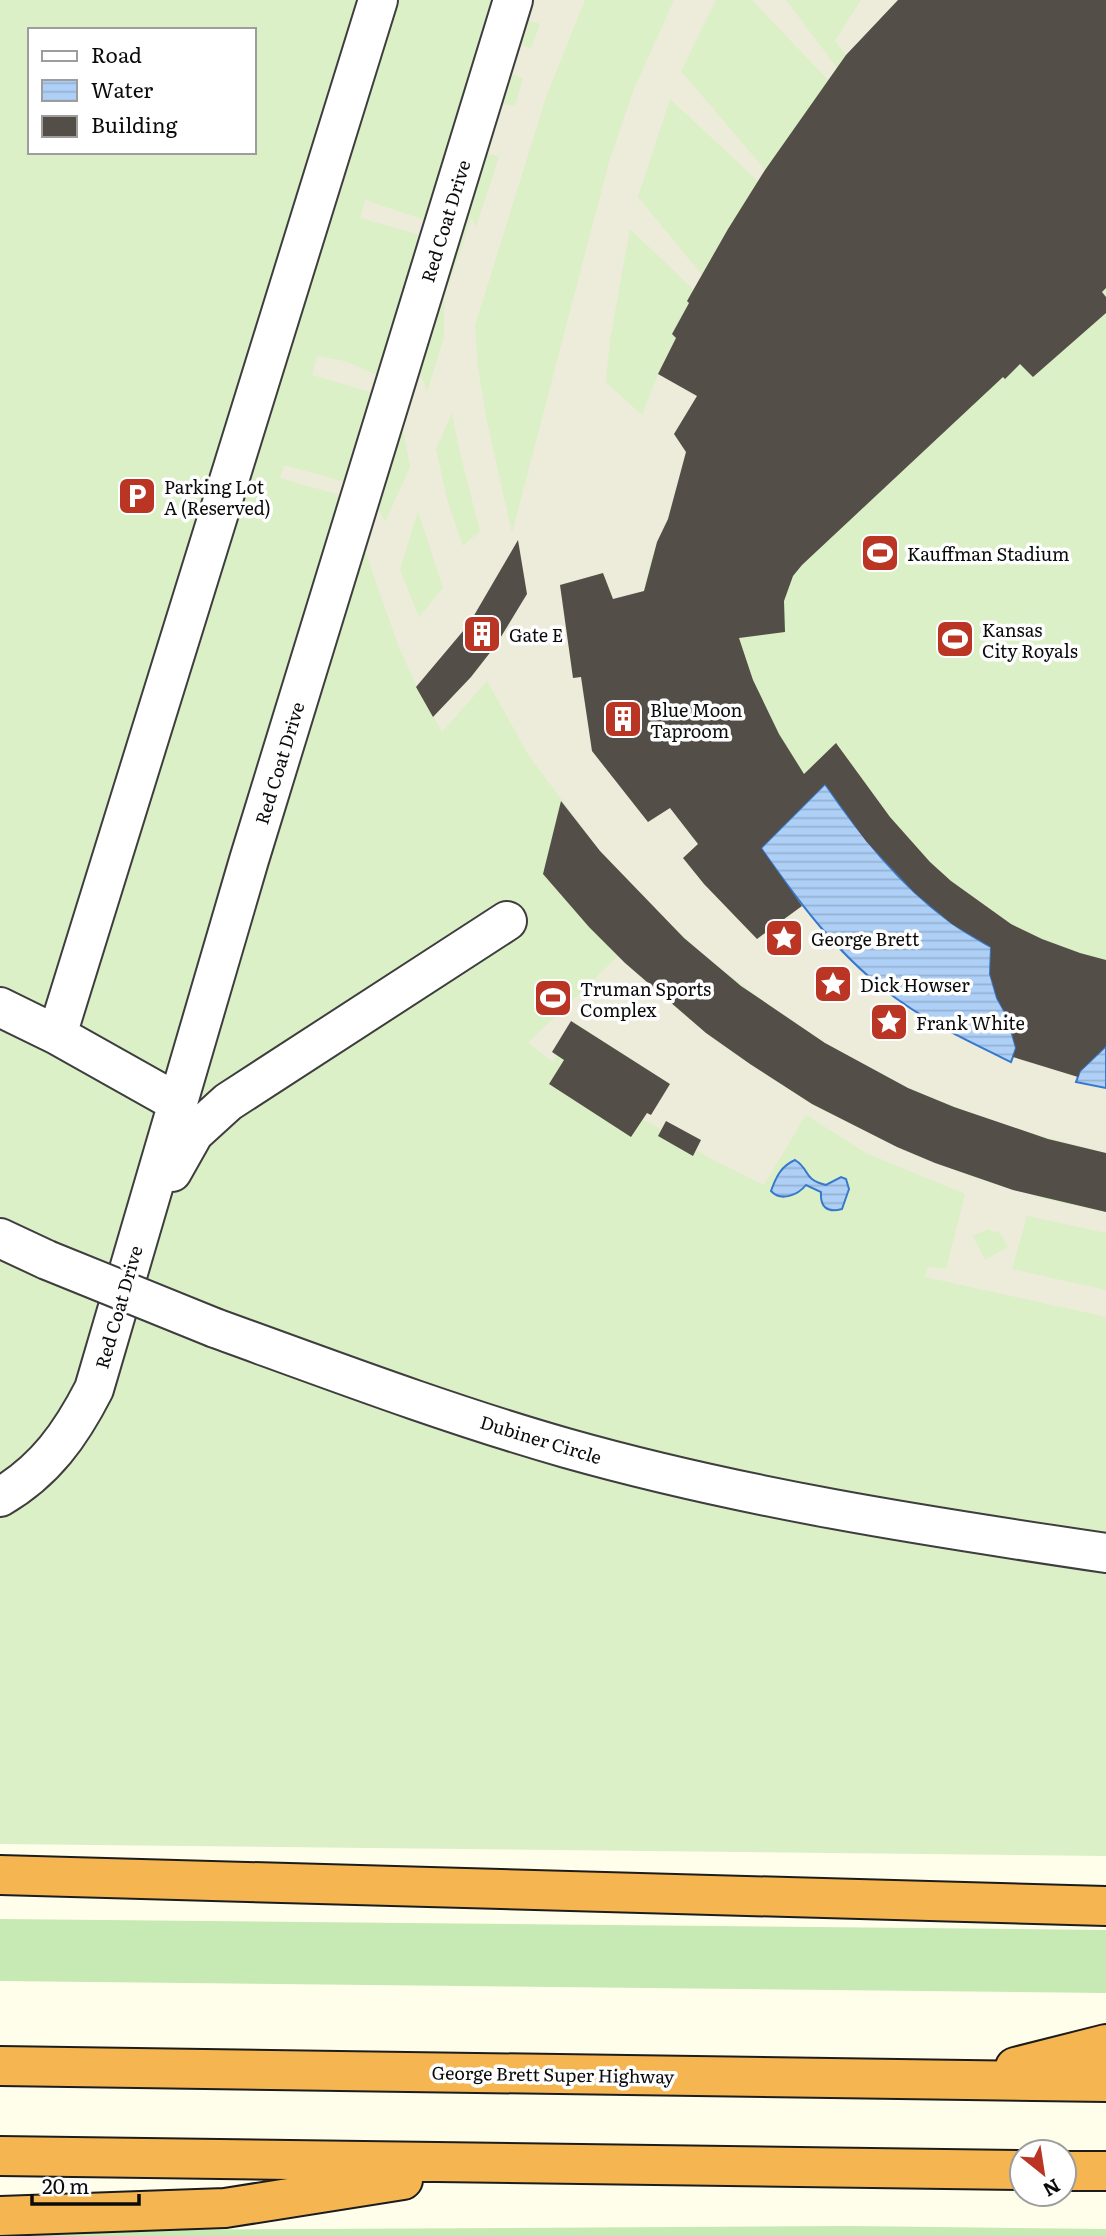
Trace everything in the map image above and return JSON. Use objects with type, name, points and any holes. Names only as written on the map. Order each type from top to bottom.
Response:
[{"type":"highway","points":[[0,1875],[1106,1906]]},
{"type":"highway","points":[[962,2080],[1106,2044]]},
{"type":"highway","name":"George Brett Super Highway","points":[[0,2066],[1106,2081]]},
{"type":"highway","points":[[0,2156],[1008,2170]]},
{"type":"highway","points":[[0,2216],[225,2208],[509,2163]]},
{"type":"highway","points":[[1078,2171],[1106,2171]]},
{"type":"street","points":[[57,1035],[378,0]]},
{"type":"street","name":"Red Coat Drive","points":[[0,1497],[34,1474],[58,1450],[76,1424],[94,1389],[249,860],[513,0]]},
{"type":"street","points":[[144,1219],[194,1133],[228,1102],[507,921]]},
{"type":"street","points":[[0,1007],[57,1035],[178,1103]]},
{"type":"street","name":"Dubiner Circle","points":[[0,1238],[47,1260],[215,1328],[412,1399],[565,1448],[701,1483],[835,1510],[1106,1553]]},
{"type":"green space","name":"Truman Sports Complex","points":[[0,0],[1106,0],[1106,1856],[0,1844]]},
{"type":"green space","points":[[0,1919],[1106,1930],[1106,1993],[0,1981]]},
{"type":"green space","points":[[850,2226],[1106,2229],[1106,2236],[21,2236],[130,2230]]},
{"type":"shaded area","points":[[535,0],[585,0],[546,97],[475,326],[486,417],[512,533],[609,162],[634,89],[674,0],[716,0],[681,71],[765,170],[758,181],[670,99],[638,197],[702,275],[694,290],[630,229],[610,340],[606,382],[642,415],[658,374],[697,396],[674,434],[686,452],[668,519],[650,563],[644,591],[613,599],[603,573],[560,585],[573,678],[581,677],[592,751],[648,822],[670,808],[698,844],[683,858],[757,939],[802,906],[847,956],[874,981],[898,1000],[954,1034],[1010,1062],[1013,1057],[1078,1077],[1077,1082],[1106,1088],[1106,1153],[1001,1125],[908,1088],[825,1043],[782,1015],[703,955],[632,887],[600,851],[529,756],[487,681],[442,732],[416,685],[398,645],[365,551],[378,507],[385,522],[410,467],[403,428],[421,374],[427,392],[444,337],[444,298],[472,217],[476,227],[499,157],[487,153],[503,104],[515,106],[523,78],[511,74],[520,45],[531,48],[540,24],[528,20]],"holes":[[[452,413],[480,531],[463,546],[448,503],[436,449]],[[418,511],[443,588],[419,617],[400,570]]]},
{"type":"shaded area","points":[[752,0],[786,0],[837,68],[828,80]]},
{"type":"shaded area","points":[[861,0],[898,0],[846,55],[835,41]]},
{"type":"shaded area","points":[[365,200],[428,221],[423,238],[360,218]]},
{"type":"shaded area","points":[[317,356],[345,361],[379,376],[374,393],[312,375]]},
{"type":"shaded area","points":[[284,465],[342,481],[348,479],[343,496],[280,478]]},
{"type":"shaded area","points":[[618,956],[706,1033],[812,1104],[897,1147],[976,1178],[1050,1200],[1106,1212],[1106,1233],[1027,1216],[1012,1269],[1106,1290],[1106,1317],[925,1277],[928,1267],[946,1269],[965,1194],[866,1153],[806,1115],[764,1185],[711,1159],[643,1119],[647,1113],[651,1114],[670,1084],[572,1021],[552,1051],[557,1055],[553,1062],[528,1043]],"holes":[[[988,1229],[999,1231],[1008,1247],[985,1260],[973,1236]]]},
{"type":"water","points":[[825,784],[866,840],[913,891],[954,925],[991,947],[990,974],[997,998],[1007,1016],[1016,1048],[1011,1062],[925,1017],[877,983],[823,930],[761,848]]},
{"type":"water","points":[[1106,1046],[1106,1088],[1076,1082],[1080,1071]]},
{"type":"water","points":[[795,1160],[818,1183],[826,1185],[841,1177],[846,1179],[849,1189],[842,1209],[826,1208],[821,1192],[806,1185],[799,1192],[784,1197],[771,1191],[780,1172]]},
{"type":"building","points":[[898,0],[1106,0],[1106,288],[1102,292],[1106,297],[1106,313],[1033,377],[1020,364],[1005,379],[1003,377],[802,565],[793,576],[784,601],[785,632],[739,638],[753,680],[779,734],[804,774],[836,743],[890,817],[951,881],[1011,924],[1042,939],[1106,960],[1106,1046],[1080,1071],[1078,1077],[1013,1057],[1016,1048],[1007,1016],[997,998],[990,974],[991,947],[952,924],[915,893],[866,841],[825,784],[761,848],[802,906],[757,939],[683,858],[698,844],[670,808],[648,822],[592,751],[581,677],[573,678],[560,585],[603,573],[613,599],[644,591],[657,542],[668,519],[686,452],[674,434],[697,396],[658,374],[676,338],[672,334],[689,303],[687,301],[765,170],[846,55]]},
{"type":"building","name":"Gate E","points":[[518,540],[527,594],[496,645],[471,677],[433,717],[416,687],[469,624]]},
{"type":"building","points":[[561,801],[600,851],[684,938],[741,986],[825,1043],[908,1088],[954,1107],[1048,1139],[1106,1153],[1106,1212],[1013,1190],[897,1147],[812,1104],[706,1033],[625,963],[543,874]]},
{"type":"building","points":[[571,1021],[670,1084],[651,1115],[647,1113],[631,1137],[549,1084],[564,1060],[552,1052]]},
{"type":"building","points":[[666,1121],[701,1140],[693,1156],[658,1136]]},
{"type":"place","name":"Parking Lot A (Reserved)","points":[[137,496]]},
{"type":"place","name":"Kauffman Stadium","points":[[880,553]]},
{"type":"place","name":"Gate E","points":[[482,634]]},
{"type":"place","name":"Kansas City Royals","points":[[955,639]]},
{"type":"place","name":"Blue Moon Taproom","points":[[623,719]]},
{"type":"place","name":"George Brett","points":[[784,938]]},
{"type":"place","name":"Dick Howser","points":[[833,984]]},
{"type":"place","name":"Truman Sports Complex","points":[[553,998]]},
{"type":"place","name":"Frank White","points":[[889,1022]]}]
